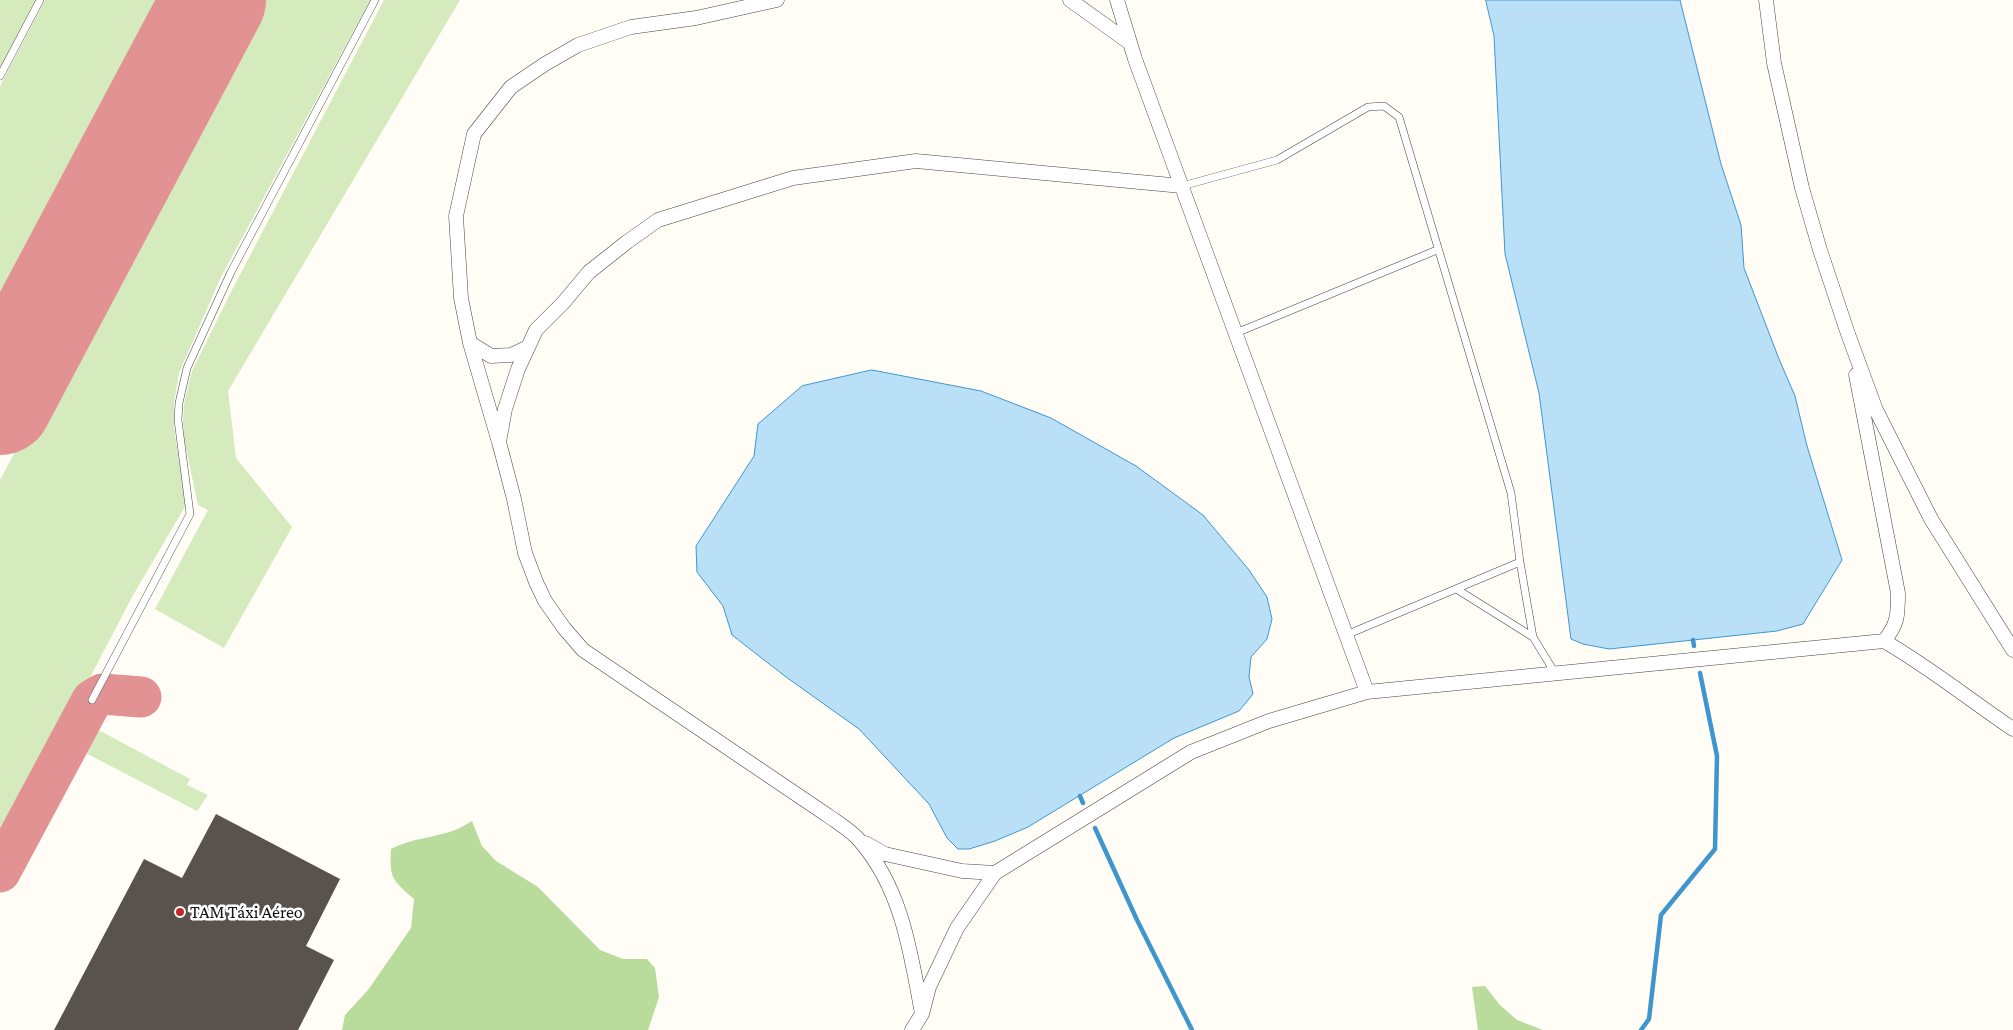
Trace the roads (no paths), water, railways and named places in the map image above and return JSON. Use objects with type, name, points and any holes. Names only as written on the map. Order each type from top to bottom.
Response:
[{"type":"street","points":[[777,0],[696,18],[632,27],[578,46],[545,64],[511,87],[474,134],[456,216],[460,298],[470,343],[514,499],[525,553],[545,601],[564,628],[583,650],[827,815],[860,840],[885,854],[962,872],[995,873]]},
{"type":"street","points":[[1070,0],[1130,43]]},
{"type":"street","points":[[1117,0],[1130,43],[1367,692]]},
{"type":"street","points":[[1766,0],[1774,63],[1802,188],[1820,250],[1876,410],[1932,519],[2013,650]]},
{"type":"street","points":[[499,442],[505,409],[518,369],[536,330],[564,303],[589,272],[658,220],[793,178],[916,161],[1182,186]]},
{"type":"street","points":[[1848,334],[1898,593],[1898,614],[1893,630],[1884,641]]},
{"type":"street","points":[[470,343],[491,356],[511,355],[528,347]]},
{"type":"street","points":[[912,1030],[922,1014],[929,987],[957,928],[995,873],[1191,752],[1269,721],[1367,692],[1884,641],[1914,658],[2013,729]]},
{"type":"street","points":[[860,840],[881,869],[905,930],[922,1014]]},
{"type":"lane","points":[[0,76],[40,0]]},
{"type":"lane","points":[[92,700],[190,514],[179,440],[178,420],[179,403],[187,368],[231,272],[375,0]]},
{"type":"lane","points":[[1182,186],[1277,160],[1368,107],[1384,106],[1399,116],[1437,250],[1511,493],[1520,562],[1534,636],[1555,674]]},
{"type":"lane","points":[[1236,333],[1437,250]]},
{"type":"lane","points":[[1346,635],[1458,590],[1520,562]]},
{"type":"lane","points":[[1458,590],[1534,636]]},
{"type":"water","points":[[1486,0],[1680,0],[1721,164],[1741,225],[1744,268],[1795,396],[1807,446],[1842,560],[1803,624],[1777,631],[1609,649],[1583,644],[1571,639],[1539,393],[1505,254],[1494,36]]},
{"type":"water","points":[[872,370],[981,391],[1051,418],[1136,466],[1203,515],[1249,570],[1267,597],[1272,619],[1267,639],[1251,657],[1249,677],[1253,694],[1239,711],[1174,738],[1028,827],[995,841],[969,849],[958,849],[947,838],[929,804],[859,729],[786,677],[732,635],[723,606],[697,572],[696,546],[754,456],[758,424],[802,386]]},
{"type":"waterway","points":[[1693,640],[1694,646]]},
{"type":"waterway","points":[[1641,1030],[1649,1019],[1661,915],[1715,849],[1717,756],[1700,673]]},
{"type":"waterway","points":[[1080,796],[1083,803]]},
{"type":"waterway","points":[[1095,828],[1137,920],[1192,1030]]},
{"type":"place","name":"TAM Táxi Aéreo","points":[[180,912]]}]
